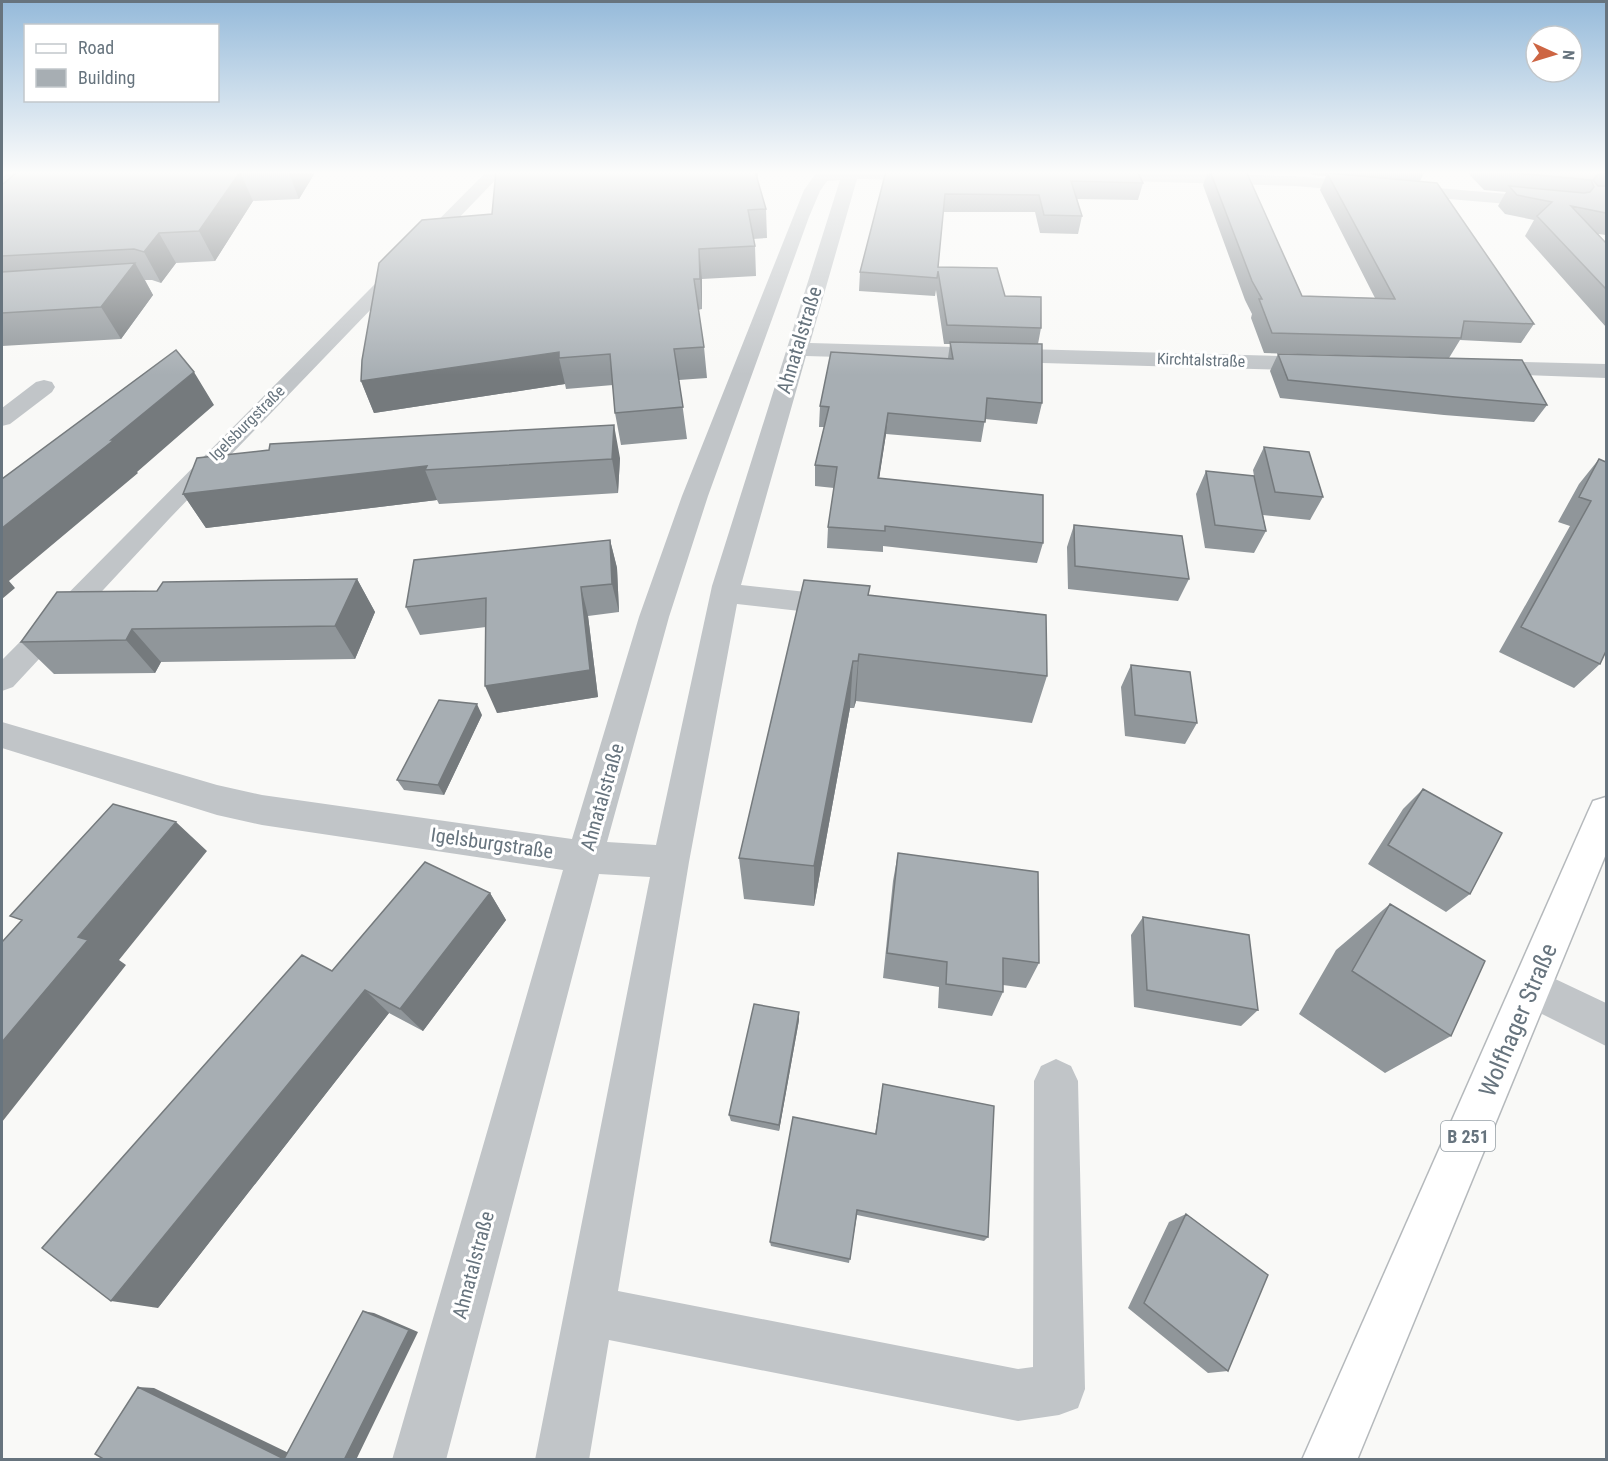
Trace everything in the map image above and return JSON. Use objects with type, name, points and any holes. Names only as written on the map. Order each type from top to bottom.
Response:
[{"type":"main road","name":"Wolfhager Straße","points":[[1329,1460],[1606,812]]},
{"type":"street","name":"Igelsburgstraße","points":[[2,679],[154,518],[429,239]]},
{"type":"street","name":"Ahnatalstraße","points":[[419,1460],[585,857],[654,617],[695,496],[792,239]]},
{"type":"street","name":"Ahnatalstraße","points":[[562,1460],[671,862],[725,593],[830,239]]},
{"type":"street","name":"Kirchtalstraße","points":[[796,349],[1345,364]]},
{"type":"street","points":[[1464,368],[1606,371]]},
{"type":"street","points":[[2,419],[44,387]]},
{"type":"street","points":[[725,593],[865,608]]},
{"type":"street","name":"Igelsburgstraße","points":[[2,735],[217,800],[262,810],[585,857],[671,862]]},
{"type":"street","points":[[1532,988],[1606,1025]]},
{"type":"street","points":[[589,1311],[1018,1395],[1059,1389],[1056,1082]]},
{"type":"building","points":[[2,239],[154,239],[144,252],[134,249],[2,256]]},
{"type":"building","points":[[403,239],[754,239],[755,246],[699,249],[700,279],[694,279],[704,347],[674,349],[683,407],[615,413],[610,354],[559,358],[559,352],[361,381],[362,360],[379,263]]},
{"type":"building","points":[[868,239],[941,239],[938,267],[997,268],[1005,296],[1041,297],[1041,328],[947,325],[938,271],[937,278],[860,272]]},
{"type":"building","points":[[1236,239],[1277,239],[1302,296],[1395,299],[1363,239],[1476,239],[1534,324],[1464,321],[1461,338],[1272,333],[1259,299],[1262,299],[1252,281]]},
{"type":"building","points":[[1559,239],[1602,239],[1606,243],[1606,289]]},
{"type":"building","points":[[135,263],[101,307],[2,313],[2,272]]},
{"type":"building","points":[[950,342],[1042,344],[1042,403],[987,398],[985,422],[888,413],[878,478],[1043,495],[1043,543],[885,526],[885,531],[828,527],[837,467],[815,465],[829,407],[820,406],[831,352],[953,359]]},
{"type":"building","points":[[176,350],[194,372],[111,440],[114,440],[2,528],[2,479]]},
{"type":"building","points":[[1278,354],[1522,360],[1547,405],[1288,380]]},
{"type":"building","points":[[614,425],[612,459],[425,470],[427,466],[183,494],[197,458],[269,450],[270,444]]},
{"type":"building","points":[[1264,447],[1309,452],[1323,497],[1275,492]]},
{"type":"building","points":[[1599,459],[1606,462],[1606,651],[1600,664],[1521,627],[1591,501],[1579,497]]},
{"type":"building","points":[[1206,471],[1254,476],[1266,531],[1215,525]]},
{"type":"building","points":[[1074,525],[1182,536],[1189,579],[1075,566]]},
{"type":"building","points":[[610,540],[612,584],[581,587],[590,670],[485,686],[486,598],[406,607],[414,560]]},
{"type":"building","points":[[357,579],[335,626],[132,629],[126,640],[21,642],[57,592],[157,591],[163,582]]},
{"type":"building","points":[[804,580],[870,586],[868,595],[1046,615],[1047,676],[859,654],[858,661],[853,661],[814,866],[739,858]]},
{"type":"building","points":[[1131,665],[1190,672],[1197,723],[1135,715]]},
{"type":"building","points":[[439,700],[477,704],[438,785],[397,780]]},
{"type":"building","points":[[1423,789],[1502,833],[1470,894],[1388,845]]},
{"type":"building","points":[[113,804],[176,822],[78,937],[88,940],[2,1042],[2,942],[22,920],[10,916]]},
{"type":"building","points":[[898,853],[1038,872],[1039,963],[1003,958],[1003,992],[946,984],[947,962],[887,953]]},
{"type":"building","points":[[425,862],[490,893],[400,1009],[365,990],[111,1301],[42,1248],[302,955],[332,971]]},
{"type":"building","points":[[1390,904],[1485,961],[1451,1036],[1352,971]]},
{"type":"building","points":[[1143,917],[1249,935],[1258,1010],[1147,990]]},
{"type":"building","points":[[754,1004],[799,1012],[779,1125],[729,1115]]},
{"type":"building","points":[[883,1084],[994,1106],[988,1237],[857,1210],[850,1259],[770,1242],[793,1117],[876,1134]]},
{"type":"building","points":[[1186,1214],[1268,1275],[1228,1371],[1144,1303]]},
{"type":"building","points":[[363,1311],[409,1330],[344,1460],[105,1460],[95,1454],[138,1387],[284,1459]]}]
